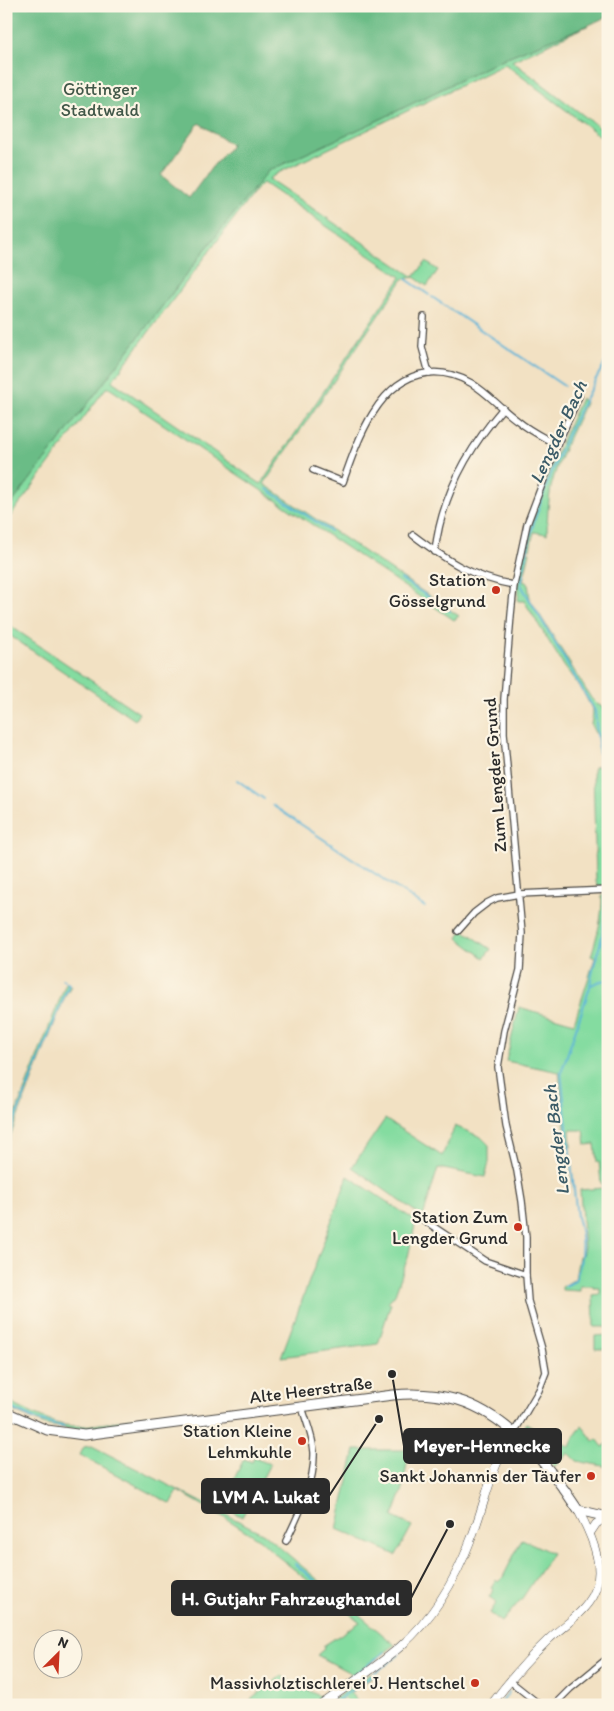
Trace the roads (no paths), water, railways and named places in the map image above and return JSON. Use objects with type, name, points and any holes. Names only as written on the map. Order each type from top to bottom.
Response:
[{"type":"main road","name":"Alte Heerstraße","points":[[6,1412],[47,1430],[84,1435],[393,1396],[435,1395],[459,1400],[481,1410],[528,1446],[578,1510]]},
{"type":"main road","points":[[578,1510],[607,1517]]},
{"type":"street","points":[[424,317],[422,347],[429,373]]},
{"type":"street","points":[[313,470],[343,482],[364,428],[390,391],[411,376],[429,373],[443,373],[469,382],[528,429],[556,445]]},
{"type":"street","name":"Zum Lengder Grund","points":[[513,1434],[539,1390],[546,1372],[542,1349],[528,1301],[526,1237],[522,1201],[506,1126],[498,1067],[504,1031],[520,970],[522,932],[506,756],[504,717],[506,663],[514,585],[527,524],[556,445],[580,396]]},
{"type":"street","points":[[435,552],[445,506],[458,475],[476,444],[503,408]]},
{"type":"street","points":[[413,535],[435,552],[473,574],[514,585]]},
{"type":"street","points":[[458,931],[487,902],[497,898],[518,894],[608,890]]},
{"type":"street","points":[[419,1217],[485,1261],[526,1275]]},
{"type":"street","points":[[286,1541],[304,1501],[312,1471],[313,1447],[302,1407]]},
{"type":"street","points":[[321,1705],[400,1648],[424,1622],[444,1595],[466,1552],[495,1468],[513,1434]]},
{"type":"street","name":"Alte Heerstraße","points":[[492,1705],[533,1655],[581,1611],[592,1598],[599,1576],[596,1550],[590,1533],[578,1510]]},
{"type":"street","points":[[590,1533],[596,1524],[607,1517]]},
{"type":"street","points":[[554,1705],[604,1661]]},
{"type":"street","points":[[510,1681],[540,1705]]},
{"type":"waterway","points":[[406,279],[429,295]]},
{"type":"waterway","points":[[432,297],[564,386]]},
{"type":"waterway","name":"Lengder Bach","points":[[600,766],[595,711],[521,585],[532,530],[557,458],[586,397],[608,358]]},
{"type":"waterway","points":[[267,489],[330,531]]},
{"type":"waterway","points":[[401,579],[450,611]]},
{"type":"waterway","points":[[237,780],[264,799]]},
{"type":"waterway","points":[[272,805],[425,907]]},
{"type":"waterway","name":"Lengder Bach","points":[[565,1286],[575,1281],[580,1265],[582,1241],[577,1217],[561,1073],[590,987],[604,928],[605,898]]},
{"type":"waterway","points":[[6,1142],[69,984],[62,979]]},
{"type":"waterway","points":[[591,985],[608,980]]},
{"type":"waterway","points":[[6,1406],[36,1420],[64,1427]]},
{"type":"waterway","points":[[295,1564],[343,1604]]},
{"type":"waterway","points":[[313,1705],[385,1652]]},
{"type":"waterway","name":"Lengder Bach","points":[[331,1705],[399,1655]]},
{"type":"waterway","points":[[500,1705],[509,1692]]},
{"type":"place","name":"Station Gösselgrund","points":[[496,590]]},
{"type":"place","name":"Station Zum Lengder Grund","points":[[518,1227]]},
{"type":"place","name":"Meyer-Hennecke","points":[[392,1374]]},
{"type":"place","name":"LVM A. Lukat","points":[[379,1419]]},
{"type":"place","name":"Station Kleine Lehmkuhle","points":[[302,1441]]},
{"type":"place","name":"Sankt Johannis der Täufer","points":[[591,1476]]},
{"type":"place","name":"H. Gutjahr Fahrzeughandel","points":[[450,1524]]},
{"type":"place","name":"Massivholztischlerei J. Hentschel","points":[[475,1683]]},
{"type":"park label","name":"Göttinger Stadtwald","points":[[100,99]]}]
